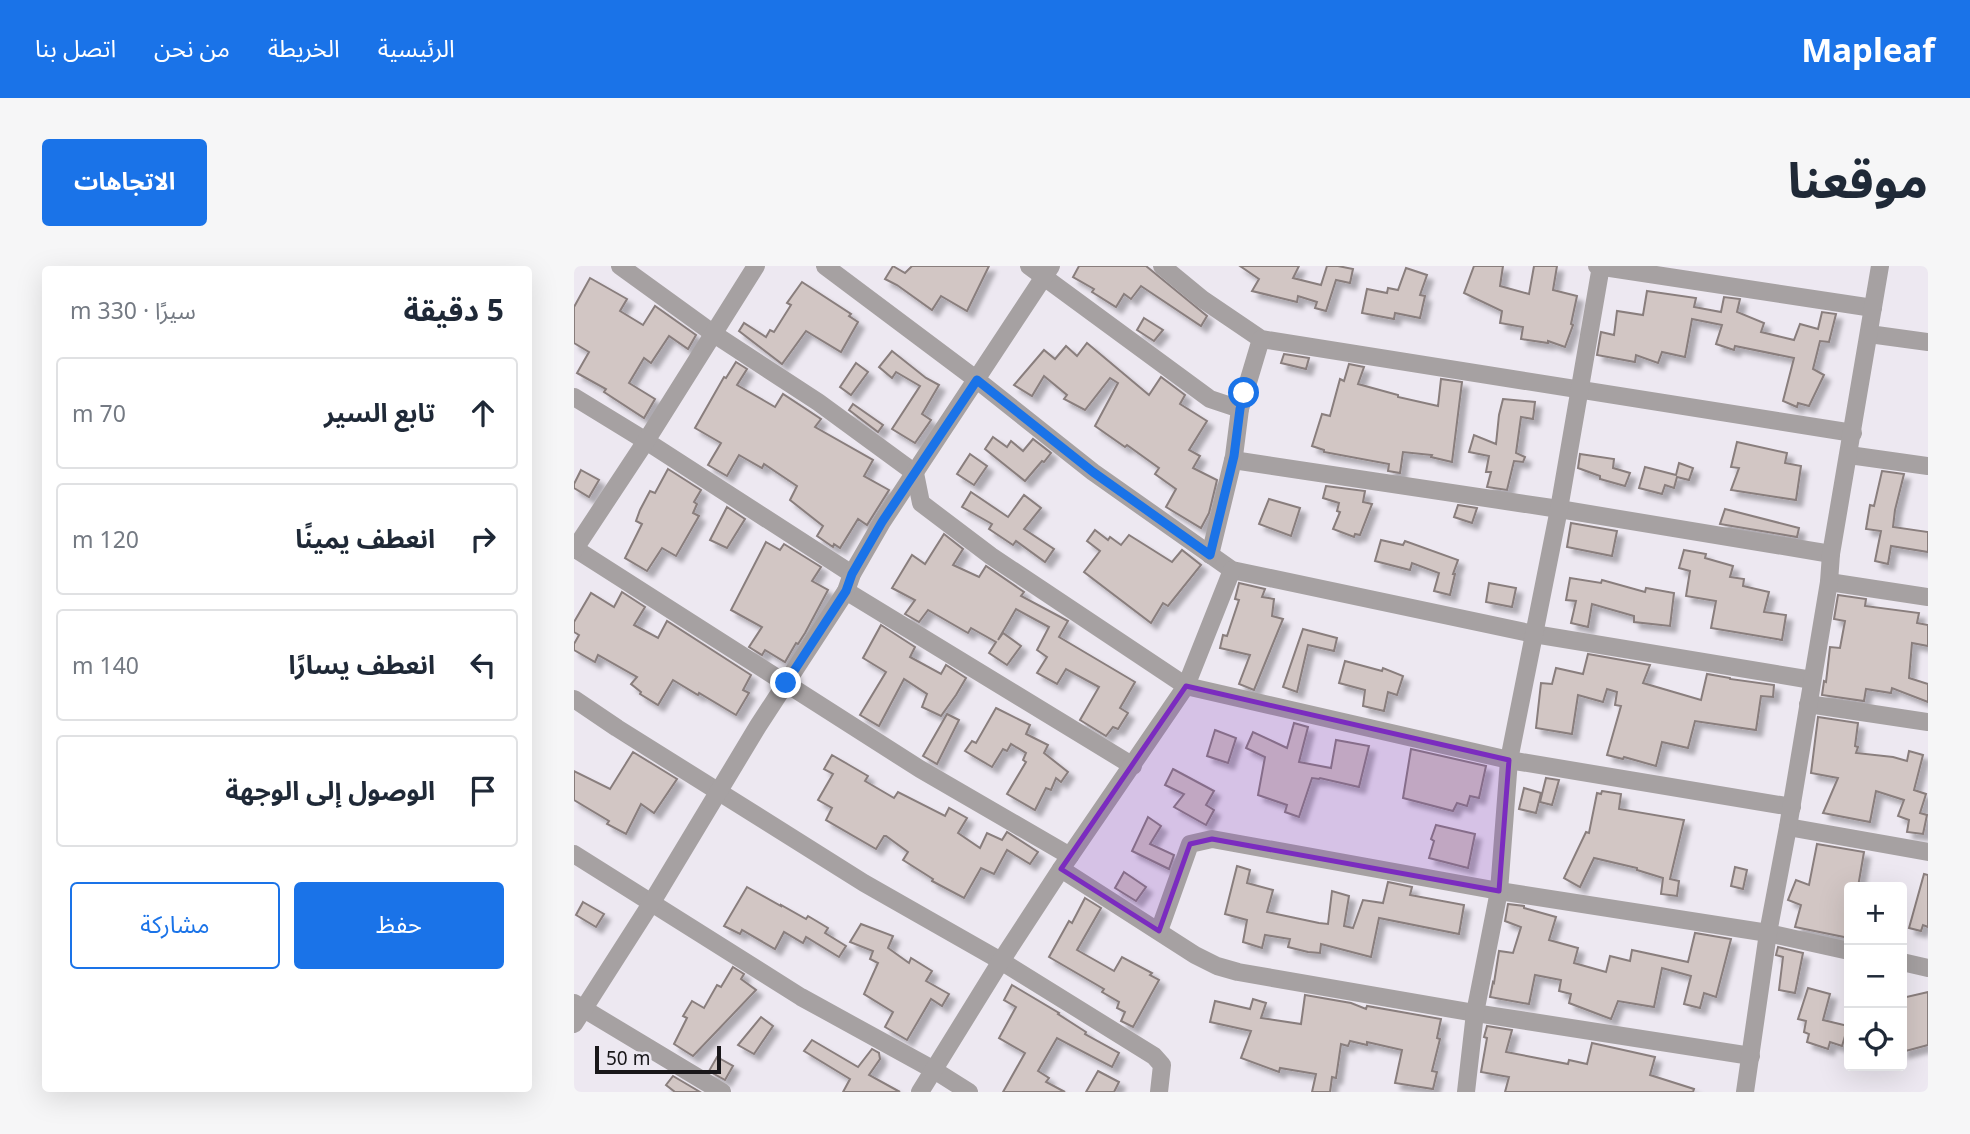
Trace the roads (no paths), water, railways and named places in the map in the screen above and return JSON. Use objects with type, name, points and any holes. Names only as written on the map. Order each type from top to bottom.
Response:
[{"type":"street","points":[[620,266],[714,334],[818,402],[915,474],[920,503],[991,556],[1186,686],[1509,760],[1792,807]]},
{"type":"street","points":[[757,266],[574,549],[1065,862],[1159,931],[1217,967],[1475,1013],[1751,1056]]},
{"type":"street","points":[[825,266],[977,380],[1093,472],[1232,570],[1534,634],[1812,680]]},
{"type":"street","points":[[1162,266],[1202,299],[1261,339],[1853,433]]},
{"type":"street","points":[[1466,1092],[1475,1013],[1499,891],[1509,760],[1559,509],[1600,266],[1873,308]]},
{"type":"street","points":[[1745,1092],[1768,933],[1792,807],[1829,582],[1831,554],[1880,266]]},
{"type":"street","points":[[574,1024],[579,1006],[652,902],[786,683],[846,591],[852,574],[882,522],[977,380],[1041,270],[1210,399],[1240,409]]},
{"type":"street","points":[[1869,334],[1928,342]]},
{"type":"street","points":[[1210,555],[1233,460],[1240,409],[1261,339]]},
{"type":"street","points":[[574,397],[852,574]]},
{"type":"street","points":[[1849,455],[1928,466]]},
{"type":"street","points":[[1233,460],[1559,509],[1831,554]]},
{"type":"street","points":[[920,1092],[1065,862],[1186,686],[1232,570]]},
{"type":"street","points":[[1829,582],[1928,597]]},
{"type":"street","points":[[846,591],[1133,766]]},
{"type":"street","points":[[574,699],[864,883],[1001,961],[1154,1056],[1162,1065],[1164,1091]]},
{"type":"street","points":[[1808,704],[1928,722]]},
{"type":"street","points":[[1788,827],[1928,852]]},
{"type":"street","points":[[1159,931],[1190,844],[1212,839],[1499,891],[1768,933],[1844,950]]},
{"type":"street","points":[[574,854],[801,997],[969,1092]]},
{"type":"street","points":[[1907,963],[1928,968]]},
{"type":"street","points":[[579,1006],[722,1092]]}]
